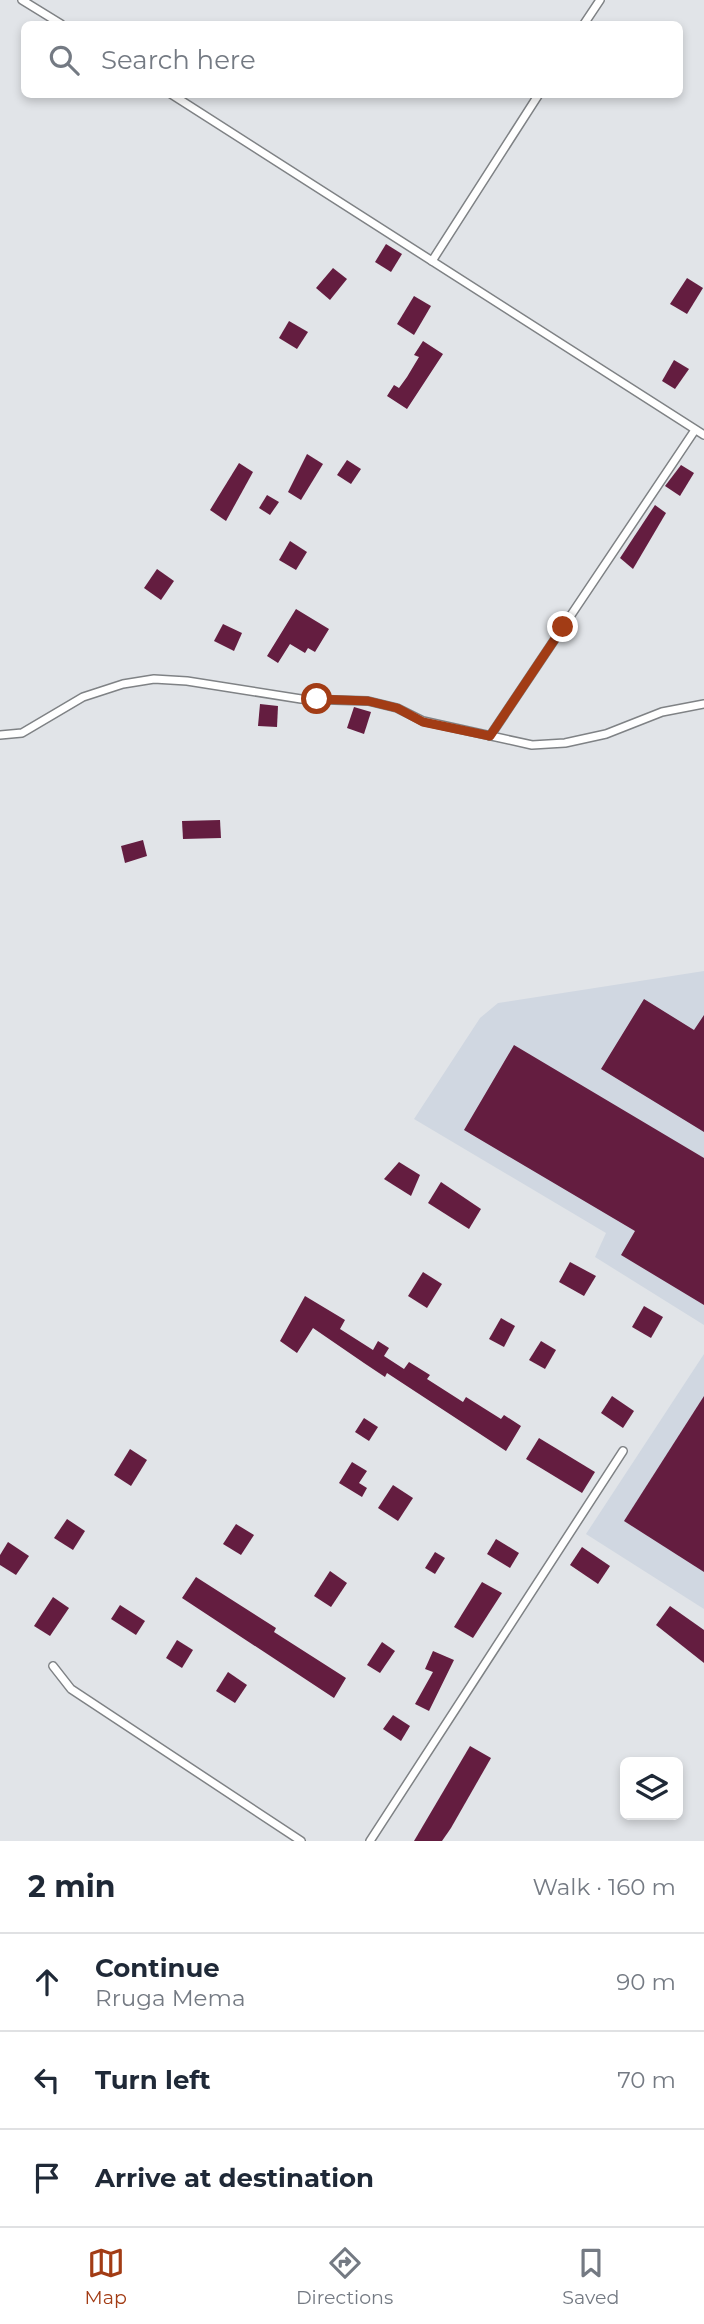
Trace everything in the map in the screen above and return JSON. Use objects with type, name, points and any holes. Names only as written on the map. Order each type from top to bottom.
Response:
[{"type":"lane","points":[[22,0],[56,21]]},
{"type":"lane","points":[[586,21],[600,0]]},
{"type":"lane","points":[[177,98],[704,435]]},
{"type":"lane","points":[[432,261],[536,98]]},
{"type":"lane","points":[[490,736],[695,430]]},
{"type":"lane","points":[[0,736],[22,733],[83,697],[123,684],[159,680],[187,681],[301,699],[368,701],[397,708],[423,722],[532,745],[565,743],[606,734],[662,712],[704,704]]},
{"type":"lane","points":[[370,1841],[623,1451]]},
{"type":"lane","points":[[53,1666],[71,1689],[301,1841]]},
{"type":"shaded area","points":[[704,971],[704,1325],[595,1257],[606,1233],[414,1119],[480,1018],[498,1003]]},
{"type":"shaded area","points":[[704,1354],[704,1609],[586,1534]]},
{"type":"building","points":[[386,244],[402,254],[391,272],[375,262]]},
{"type":"building","points":[[333,268],[347,279],[330,300],[316,288]]},
{"type":"building","points":[[687,278],[703,288],[687,314],[670,304]]},
{"type":"building","points":[[414,296],[431,306],[414,335],[397,324]]},
{"type":"building","points":[[289,321],[308,332],[297,349],[279,338]]},
{"type":"building","points":[[423,341],[443,354],[407,409],[387,396],[394,385],[399,388],[407,377],[419,357],[414,355]]},
{"type":"building","points":[[674,360],[689,369],[675,389],[662,381]]},
{"type":"building","points":[[307,454],[323,464],[301,500],[288,492]]},
{"type":"building","points":[[347,460],[361,469],[351,484],[337,475]]},
{"type":"building","points":[[239,463],[253,472],[226,521],[210,510]]},
{"type":"building","points":[[681,465],[694,473],[680,496],[665,486]]},
{"type":"building","points":[[267,495],[279,502],[270,515],[259,508]]},
{"type":"building","points":[[655,505],[666,513],[633,569],[620,558]]},
{"type":"building","points":[[290,541],[307,552],[296,570],[279,560]]},
{"type":"building","points":[[157,569],[174,581],[161,600],[144,588]]},
{"type":"building","points":[[296,609],[329,629],[315,652],[308,648],[305,653],[290,644],[278,663],[267,656]]},
{"type":"building","points":[[223,624],[242,633],[234,651],[214,641]]},
{"type":"building","points":[[260,704],[278,706],[277,727],[258,726]]},
{"type":"building","points":[[354,707],[371,712],[364,734],[347,728]]},
{"type":"building","points":[[220,820],[221,838],[183,839],[182,821]]},
{"type":"building","points":[[143,840],[147,856],[125,863],[121,846]]},
{"type":"building","points":[[644,999],[694,1030],[704,1015],[704,1132],[601,1069]]},
{"type":"building","points":[[514,1045],[704,1158],[704,1305],[621,1255],[635,1231],[464,1130]]},
{"type":"building","points":[[399,1162],[420,1175],[411,1196],[384,1179]]},
{"type":"building","points":[[441,1182],[481,1209],[469,1229],[428,1203]]},
{"type":"building","points":[[570,1262],[596,1276],[584,1296],[559,1282]]},
{"type":"building","points":[[423,1272],[442,1284],[427,1308],[408,1296]]},
{"type":"building","points":[[305,1296],[345,1320],[340,1329],[373,1350],[378,1341],[389,1348],[384,1356],[404,1369],[409,1362],[430,1375],[427,1379],[463,1402],[466,1397],[501,1419],[504,1415],[521,1426],[506,1451],[387,1373],[385,1377],[313,1328],[297,1353],[280,1341]]},
{"type":"building","points":[[644,1306],[663,1317],[651,1338],[632,1327]]},
{"type":"building","points":[[501,1318],[515,1326],[504,1347],[489,1339]]},
{"type":"building","points":[[541,1341],[556,1350],[545,1369],[529,1360]]},
{"type":"building","points":[[612,1396],[634,1411],[623,1428],[601,1413]]},
{"type":"building","points":[[704,1396],[704,1572],[624,1521]]},
{"type":"building","points":[[364,1418],[378,1427],[369,1441],[355,1432]]},
{"type":"building","points":[[539,1438],[595,1472],[582,1493],[526,1459]]},
{"type":"building","points":[[130,1449],[147,1460],[131,1486],[114,1475]]},
{"type":"building","points":[[352,1462],[367,1471],[359,1483],[367,1488],[362,1497],[339,1483]]},
{"type":"building","points":[[393,1485],[413,1498],[398,1521],[378,1508]]},
{"type":"building","points":[[67,1519],[85,1531],[73,1550],[54,1538]]},
{"type":"building","points":[[236,1524],[254,1535],[241,1555],[223,1544]]},
{"type":"building","points":[[496,1539],[519,1553],[510,1568],[487,1554]]},
{"type":"building","points":[[8,1542],[29,1556],[16,1575],[0,1565],[0,1555]]},
{"type":"building","points":[[582,1547],[610,1566],[598,1584],[570,1565]]},
{"type":"building","points":[[435,1552],[445,1558],[435,1574],[425,1568]]},
{"type":"building","points":[[330,1571],[347,1583],[331,1607],[314,1596]]},
{"type":"building","points":[[196,1577],[276,1628],[274,1632],[346,1678],[334,1698],[182,1598]]},
{"type":"building","points":[[482,1582],[502,1593],[473,1638],[454,1627]]},
{"type":"building","points":[[53,1597],[69,1608],[50,1636],[34,1626]]},
{"type":"building","points":[[120,1605],[145,1621],[136,1635],[111,1619]]},
{"type":"building","points":[[670,1606],[704,1630],[704,1663],[656,1625]]},
{"type":"building","points":[[177,1640],[193,1650],[182,1668],[166,1658]]},
{"type":"building","points":[[382,1642],[395,1651],[380,1673],[367,1665]]},
{"type":"building","points":[[433,1651],[454,1660],[429,1711],[415,1704],[433,1672],[425,1669]]},
{"type":"building","points":[[228,1672],[247,1685],[235,1703],[216,1691]]},
{"type":"building","points":[[393,1715],[410,1726],[401,1741],[383,1729]]},
{"type":"building","points":[[470,1746],[491,1758],[451,1828],[442,1841],[414,1841]]},
{"type":"route","points":[[317,699],[368,701],[397,708],[423,722],[490,736],[563,627]]}]
